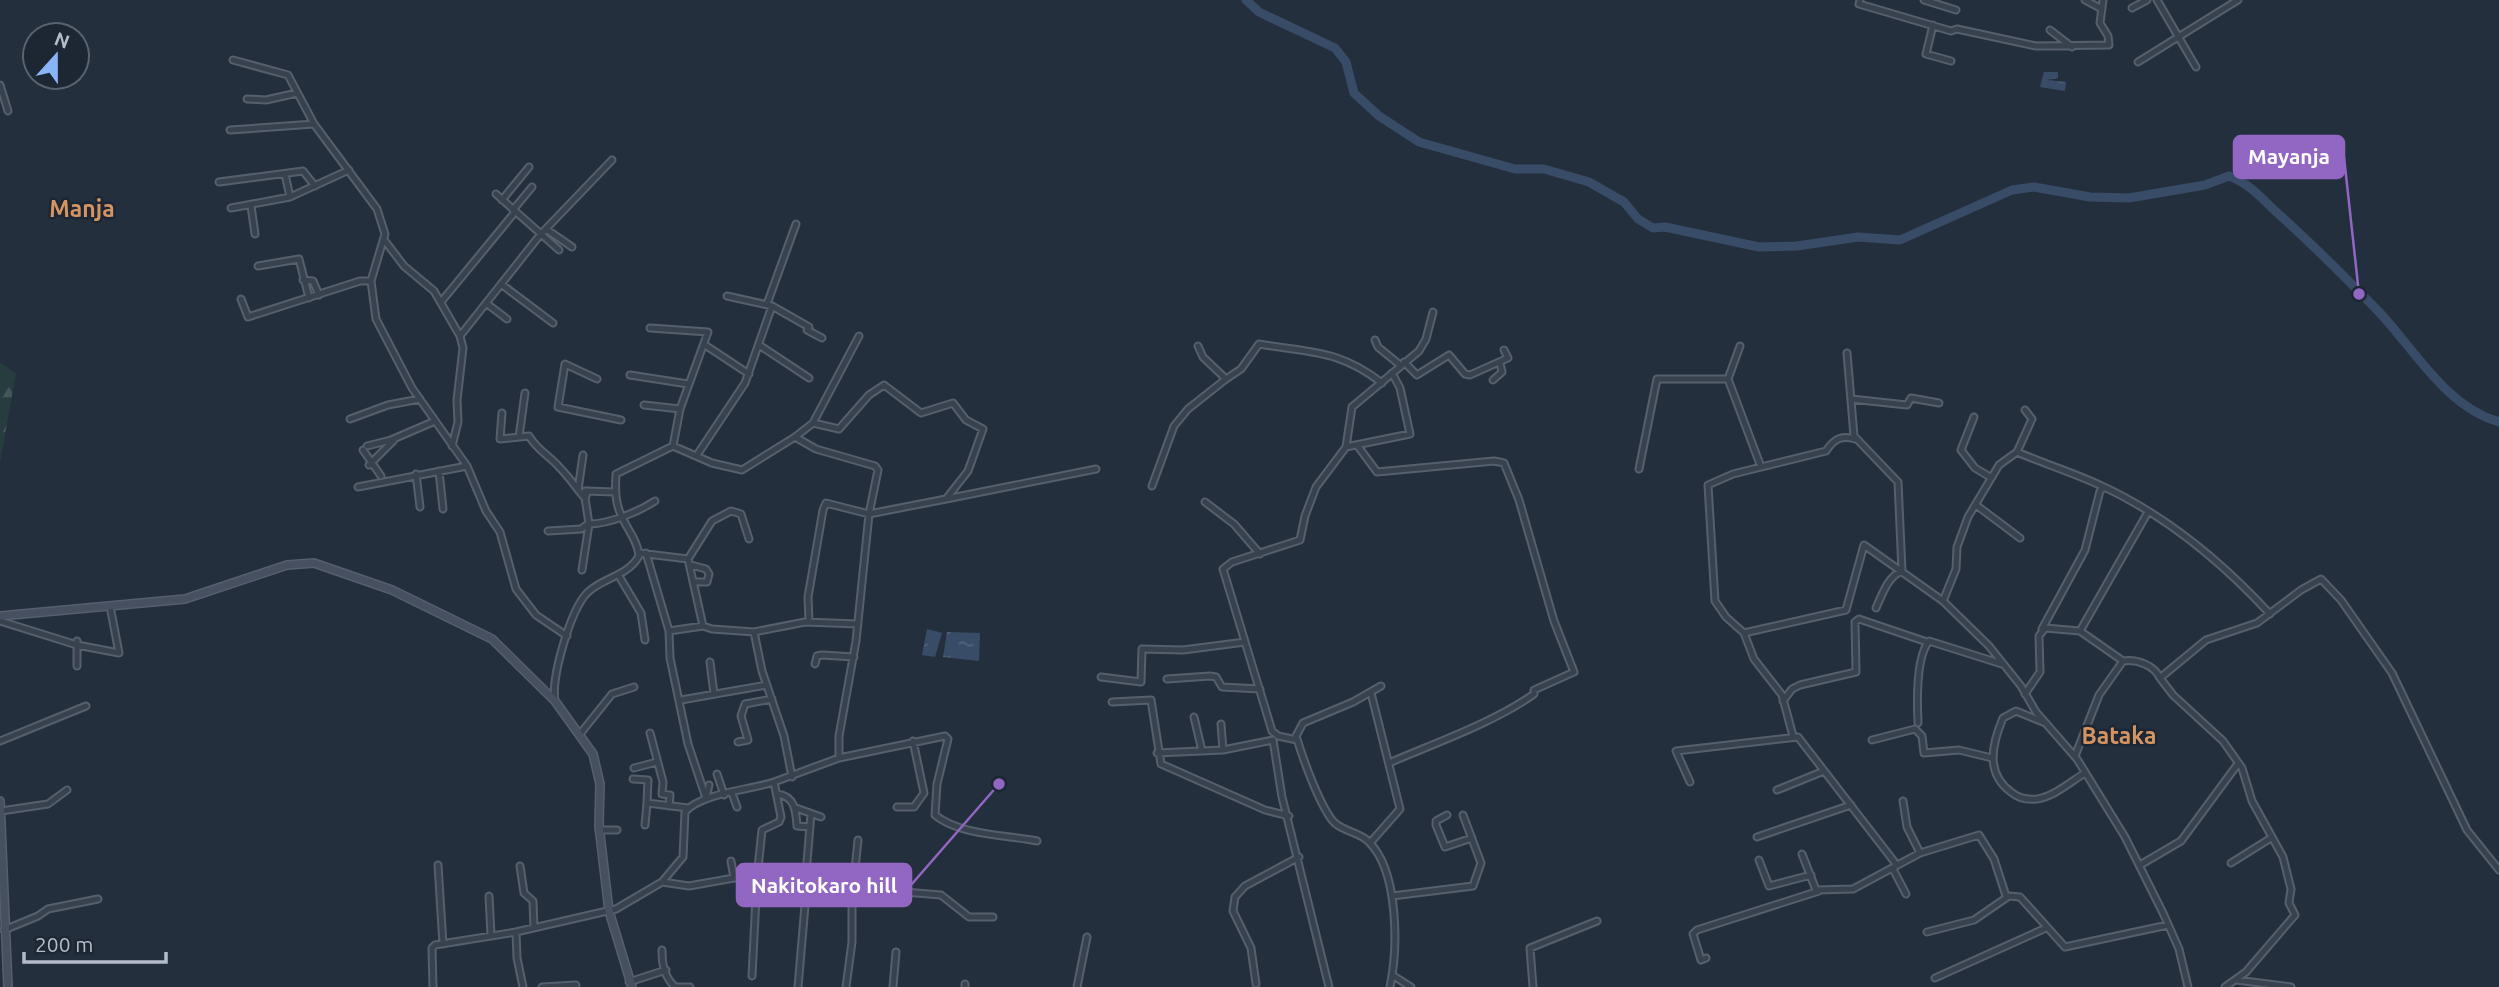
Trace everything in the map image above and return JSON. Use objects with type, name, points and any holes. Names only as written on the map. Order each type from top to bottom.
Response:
[{"type":"main road","points":[[0,619],[185,599],[287,565],[314,563],[392,590],[492,639],[555,701],[593,754],[600,784],[599,830],[609,911],[631,985]]},
{"type":"main road","points":[[0,802],[3,975],[8,987]]},
{"type":"street","points":[[1860,0],[1859,4],[1933,25],[2010,42],[2072,47],[2109,45],[2108,36],[2101,23],[2103,0]]},
{"type":"street","points":[[1924,0],[1956,10]]},
{"type":"street","points":[[2085,0],[2102,9]]},
{"type":"street","points":[[2132,8],[2147,0]]},
{"type":"street","points":[[2157,0],[2196,67]]},
{"type":"street","points":[[2138,62],[2238,0]]},
{"type":"street","points":[[1933,25],[1926,54],[1951,61]]},
{"type":"street","points":[[2050,30],[2072,47]]},
{"type":"street","points":[[233,60],[288,75],[314,124],[377,209],[385,242],[404,266],[434,291],[441,302],[460,336],[463,348],[457,400],[458,422],[452,446]]},
{"type":"street","points":[[0,85],[8,111]]},
{"type":"street","points":[[247,99],[266,100],[297,93]]},
{"type":"street","points":[[230,130],[314,124]]},
{"type":"street","points":[[460,336],[540,235],[612,160]]},
{"type":"street","points":[[502,200],[529,167]]},
{"type":"street","points":[[230,208],[290,197],[349,170]]},
{"type":"street","points":[[219,182],[303,171],[315,186]]},
{"type":"street","points":[[285,173],[290,197]]},
{"type":"street","points":[[441,302],[533,187]]},
{"type":"street","points":[[496,194],[559,250]]},
{"type":"street","points":[[251,206],[255,234]]},
{"type":"street","points":[[697,455],[749,374],[796,224]]},
{"type":"street","points":[[546,229],[572,247]]},
{"type":"street","points":[[385,242],[370,281],[376,319],[420,399],[467,466],[486,511],[500,532],[516,589],[536,615],[567,636]]},
{"type":"street","points":[[258,266],[299,260],[309,298]]},
{"type":"street","points":[[303,280],[313,281],[319,295]]},
{"type":"street","points":[[241,299],[248,317],[360,281],[370,281]]},
{"type":"street","points":[[501,284],[553,323]]},
{"type":"street","points":[[727,296],[769,305],[822,338]]},
{"type":"street","points":[[486,303],[507,319]]},
{"type":"street","points":[[1329,987],[1289,816],[1282,797],[1275,738],[1223,569],[1232,562],[1300,540],[1305,516],[1316,487],[1346,447],[1352,407],[1419,351],[1426,339],[1433,312]]},
{"type":"street","points":[[650,328],[708,332],[680,409],[673,446]]},
{"type":"street","points":[[555,701],[554,688],[567,636],[586,594],[619,576],[635,562],[639,553],[621,516],[615,492],[616,474],[673,446],[712,463],[741,470],[813,422],[859,336]]},
{"type":"street","points":[[1375,340],[1378,347],[1417,375],[1449,355],[1465,374],[1470,375],[1508,358],[1504,350]]},
{"type":"street","points":[[1152,486],[1174,426],[1188,410],[1241,369],[1259,344],[1350,360],[1382,383]]},
{"type":"street","points":[[705,345],[749,374]]},
{"type":"street","points":[[759,345],[808,378]]},
{"type":"street","points":[[1198,346],[1203,357],[1226,379]]},
{"type":"street","points":[[1740,346],[1728,379],[1761,467]]},
{"type":"street","points":[[1847,354],[1855,439]]},
{"type":"street","points":[[1493,380],[1502,372],[1500,363]]},
{"type":"street","points":[[597,379],[565,364],[558,407],[621,420]]},
{"type":"street","points":[[1346,447],[1410,435],[1400,388],[1392,373]]},
{"type":"street","points":[[630,375],[688,384]]},
{"type":"street","points":[[1639,469],[1657,379],[1728,379]]},
{"type":"street","points":[[813,422],[839,429],[869,396],[884,386],[921,414],[953,403],[966,420],[983,429],[968,471],[946,499]]},
{"type":"street","points":[[519,437],[525,393]]},
{"type":"street","points":[[1851,399],[1907,405],[1911,398],[1939,403]]},
{"type":"street","points":[[351,419],[388,405],[420,399]]},
{"type":"street","points":[[644,405],[680,409]]},
{"type":"street","points":[[1943,601],[1956,569],[1957,547],[1976,505],[1999,465],[2017,452],[2032,419],[2025,410]]},
{"type":"street","points":[[502,413],[500,439],[529,436],[536,448],[559,466],[578,490],[586,494],[615,492]]},
{"type":"street","points":[[1974,417],[1961,450],[1975,468],[1990,477]]},
{"type":"street","points":[[381,476],[370,464],[365,448],[435,421]]},
{"type":"street","points":[[370,464],[396,437]]},
{"type":"street","points":[[794,437],[816,449],[877,468],[869,514],[854,657],[839,736],[839,758]]},
{"type":"street","points":[[1793,736],[1778,688],[1754,659],[1744,633],[1726,617],[1716,601],[1708,485],[1761,467],[1826,451],[1832,441],[1840,437],[1855,439],[1898,482],[1902,571]]},
{"type":"street","points":[[1357,445],[1377,472],[1494,461],[1504,463],[1519,500],[1554,621],[1574,672],[1534,690],[1534,694],[1524,701],[1474,729],[1389,763]]},
{"type":"street","points":[[2017,452],[2104,487],[2148,512],[2199,547],[2236,578],[2270,614]]},
{"type":"street","points":[[578,490],[583,455]]},
{"type":"street","points":[[358,486],[467,466]]},
{"type":"street","points":[[809,622],[808,597],[824,506],[833,503],[869,514],[1096,469]]},
{"type":"street","points":[[439,471],[443,509]]},
{"type":"street","points":[[416,474],[420,507]]},
{"type":"street","points":[[2025,694],[2039,672],[2039,636],[2085,550],[2100,491],[2104,487]]},
{"type":"street","points":[[582,570],[589,524],[586,494]]},
{"type":"street","points":[[548,531],[581,529],[655,501]]},
{"type":"street","points":[[1205,502],[1234,524],[1261,554]]},
{"type":"street","points":[[1976,505],[2020,538]]},
{"type":"street","points":[[704,626],[690,562],[712,521],[731,511],[741,514],[749,539]]},
{"type":"street","points":[[2080,631],[2148,512]]},
{"type":"street","points":[[1744,633],[1846,610],[1862,546],[1943,601],[1989,646],[2043,722],[2075,756],[2140,866],[2179,949],[2188,987]]},
{"type":"street","points":[[639,553],[690,562],[706,569],[709,574],[707,582],[694,582]]},
{"type":"street","points":[[646,553],[669,631],[670,658],[681,700],[688,744],[706,798]]},
{"type":"street","points":[[1876,608],[1888,583],[1896,573],[1902,571]]},
{"type":"street","points":[[619,576],[641,613],[645,639]]},
{"type":"street","points":[[2160,678],[2207,640],[2248,627],[2316,580],[2326,582],[2392,673],[2467,830],[2499,870]]},
{"type":"street","points":[[0,619],[119,653],[110,606]]},
{"type":"street","points":[[1783,701],[1792,689],[1800,685],[1856,673],[1855,622],[1859,619],[2002,664]]},
{"type":"street","points":[[669,631],[704,626],[754,632],[783,624],[809,622],[858,624]]},
{"type":"street","points":[[2042,629],[2080,631],[2123,661],[2138,661],[2152,668],[2173,695],[2223,741],[2237,765],[2242,768],[2252,801],[2283,857],[2291,889],[2289,903],[2295,915],[2236,980],[2225,987]]},
{"type":"street","points":[[754,632],[767,685],[784,736],[792,777]]},
{"type":"street","points":[[1101,677],[1141,682],[1142,649],[1183,650],[1245,642]]},
{"type":"street","points":[[1918,723],[1917,697],[1923,650],[1927,642]]},
{"type":"street","points":[[77,643],[77,666]]},
{"type":"street","points":[[815,664],[817,656],[822,655],[854,657]]},
{"type":"street","points":[[2075,756],[2099,695],[2123,661]]},
{"type":"street","points":[[709,662],[714,694]]},
{"type":"street","points":[[1167,679],[1210,676],[1216,677],[1222,687],[1260,689]]},
{"type":"street","points":[[681,700],[767,685]]},
{"type":"street","points":[[1381,686],[1303,723],[1296,732],[1297,740],[1332,820],[1370,843],[1381,859],[1392,896],[1390,987]]},
{"type":"street","points":[[580,734],[612,694],[634,687]]},
{"type":"street","points":[[1370,843],[1399,809],[1371,693]]},
{"type":"street","points":[[738,742],[748,740],[741,716],[745,704],[772,699]]},
{"type":"street","points":[[1112,702],[1151,700],[1157,753],[1161,764],[1265,810],[1289,816]]},
{"type":"street","points":[[0,741],[86,706]]},
{"type":"street","points":[[2043,722],[2016,711],[2006,715],[1997,732],[1992,758],[1999,780],[2015,795],[2026,799],[2051,794],[2085,773]]},
{"type":"street","points":[[1194,717],[1202,751]]},
{"type":"street","points":[[1221,724],[1223,750]]},
{"type":"street","points":[[1872,740],[1915,729],[1922,736],[1924,753],[1959,750],[1992,758]]},
{"type":"street","points":[[650,733],[663,782],[662,794],[670,795],[669,806]]},
{"type":"street","points":[[647,803],[688,807],[706,798],[792,777],[839,758],[945,736],[948,739],[934,811],[943,821],[980,834],[1037,841]]},
{"type":"street","points":[[1690,782],[1676,751],[1793,736],[1800,739],[1896,864]]},
{"type":"street","points":[[1157,753],[1223,750],[1275,738],[1297,740]]},
{"type":"street","points":[[897,807],[914,807],[924,793],[913,741]]},
{"type":"street","points":[[634,768],[657,762]]},
{"type":"street","points":[[2140,866],[2181,841],[2237,765]]},
{"type":"street","points":[[1777,790],[1824,771]]},
{"type":"street","points":[[717,774],[724,795]]},
{"type":"street","points":[[633,779],[648,780],[645,825]]},
{"type":"street","points":[[752,976],[762,830],[779,822],[781,817],[775,782]]},
{"type":"street","points":[[706,798],[709,785]]},
{"type":"street","points":[[1,811],[48,804],[67,790]]},
{"type":"street","points":[[732,793],[737,807]]},
{"type":"street","points":[[778,794],[791,799],[796,808],[797,826],[810,827]]},
{"type":"street","points":[[1903,801],[1907,827],[1920,853]]},
{"type":"street","points":[[1757,837],[1851,805]]},
{"type":"street","points":[[433,987],[432,948],[609,911],[662,882],[682,857],[685,812],[688,807]]},
{"type":"street","points":[[796,808],[821,817]]},
{"type":"street","points":[[799,987],[811,814]]},
{"type":"street","points":[[1447,815],[1436,821],[1445,848],[1472,838]]},
{"type":"street","points":[[1392,896],[1474,886],[1481,863],[1463,816]]},
{"type":"street","points":[[599,830],[617,830]]},
{"type":"street","points":[[1706,958],[1701,960],[1693,934],[1697,930],[1819,891],[1853,890],[1920,853],[1981,836],[1994,859],[2006,897]]},
{"type":"street","points":[[2231,863],[2271,838]]},
{"type":"street","points":[[846,987],[852,942],[852,898],[858,840]]},
{"type":"street","points":[[1802,854],[1819,891]]},
{"type":"street","points":[[1256,984],[1251,948],[1233,911],[1235,897],[1245,886],[1299,857]]},
{"type":"street","points":[[1759,860],[1769,886],[1811,875]]},
{"type":"street","points":[[731,861],[734,878]]},
{"type":"street","points":[[1896,864],[1893,869],[1906,894]]},
{"type":"street","points":[[438,865],[443,944]]},
{"type":"street","points":[[520,866],[524,893],[533,901],[534,928]]},
{"type":"street","points":[[662,882],[689,886],[734,878],[757,878],[762,882],[805,886]]},
{"type":"street","points":[[855,888],[941,895],[969,917],[993,916]]},
{"type":"street","points":[[806,894],[852,898]]},
{"type":"street","points":[[489,896],[491,935]]},
{"type":"street","points":[[1927,932],[1974,920],[2006,897],[2020,897],[2060,946],[2072,947],[2110,936],[2168,925]]},
{"type":"street","points":[[4,930],[48,909],[98,900]]},
{"type":"street","points":[[1532,987],[1530,948],[1597,921]]},
{"type":"street","points":[[1936,978],[2046,928]]},
{"type":"street","points":[[516,932],[517,958],[523,987]]},
{"type":"street","points":[[1077,987],[1087,937]]},
{"type":"street","points":[[662,950],[664,970],[675,987],[690,987]]},
{"type":"street","points":[[893,987],[896,952]]},
{"type":"street","points":[[631,985],[664,970]]},
{"type":"street","points":[[1392,975],[1411,987]]},
{"type":"street","points":[[2236,980],[2291,987]]},
{"type":"street","points":[[542,987],[576,985]]},
{"type":"green space","points":[[0,363],[16,373],[0,463]]},
{"type":"water","points":[[2044,72],[2058,72],[2058,78],[2046,80],[2066,82],[2065,91],[2040,87]]},
{"type":"water","points":[[927,629],[942,633],[935,657],[922,655]]},
{"type":"water","points":[[947,632],[980,633],[979,661],[943,657]]},
{"type":"waterway","points":[[1246,0],[1259,12],[1335,48],[1346,62],[1354,93],[1379,116],[1419,142],[1515,169],[1544,169],[1589,182],[1624,202],[1638,219],[1653,228],[1665,227],[1759,247],[1797,246],[1858,237],[1900,240],[2012,190],[2034,187],[2090,197],[2129,198],[2205,185],[2229,176],[2258,194],[2332,264],[2379,312],[2447,391],[2480,415],[2499,422]]},
{"type":"place","name":"Mayanja","points":[[2359,294]]},
{"type":"place","name":"Nakitokaro hill","points":[[999,784]]},
{"type":"district","name":"Manja","points":[[82,209]]},
{"type":"district","name":"Bataka","points":[[2119,736]]}]
